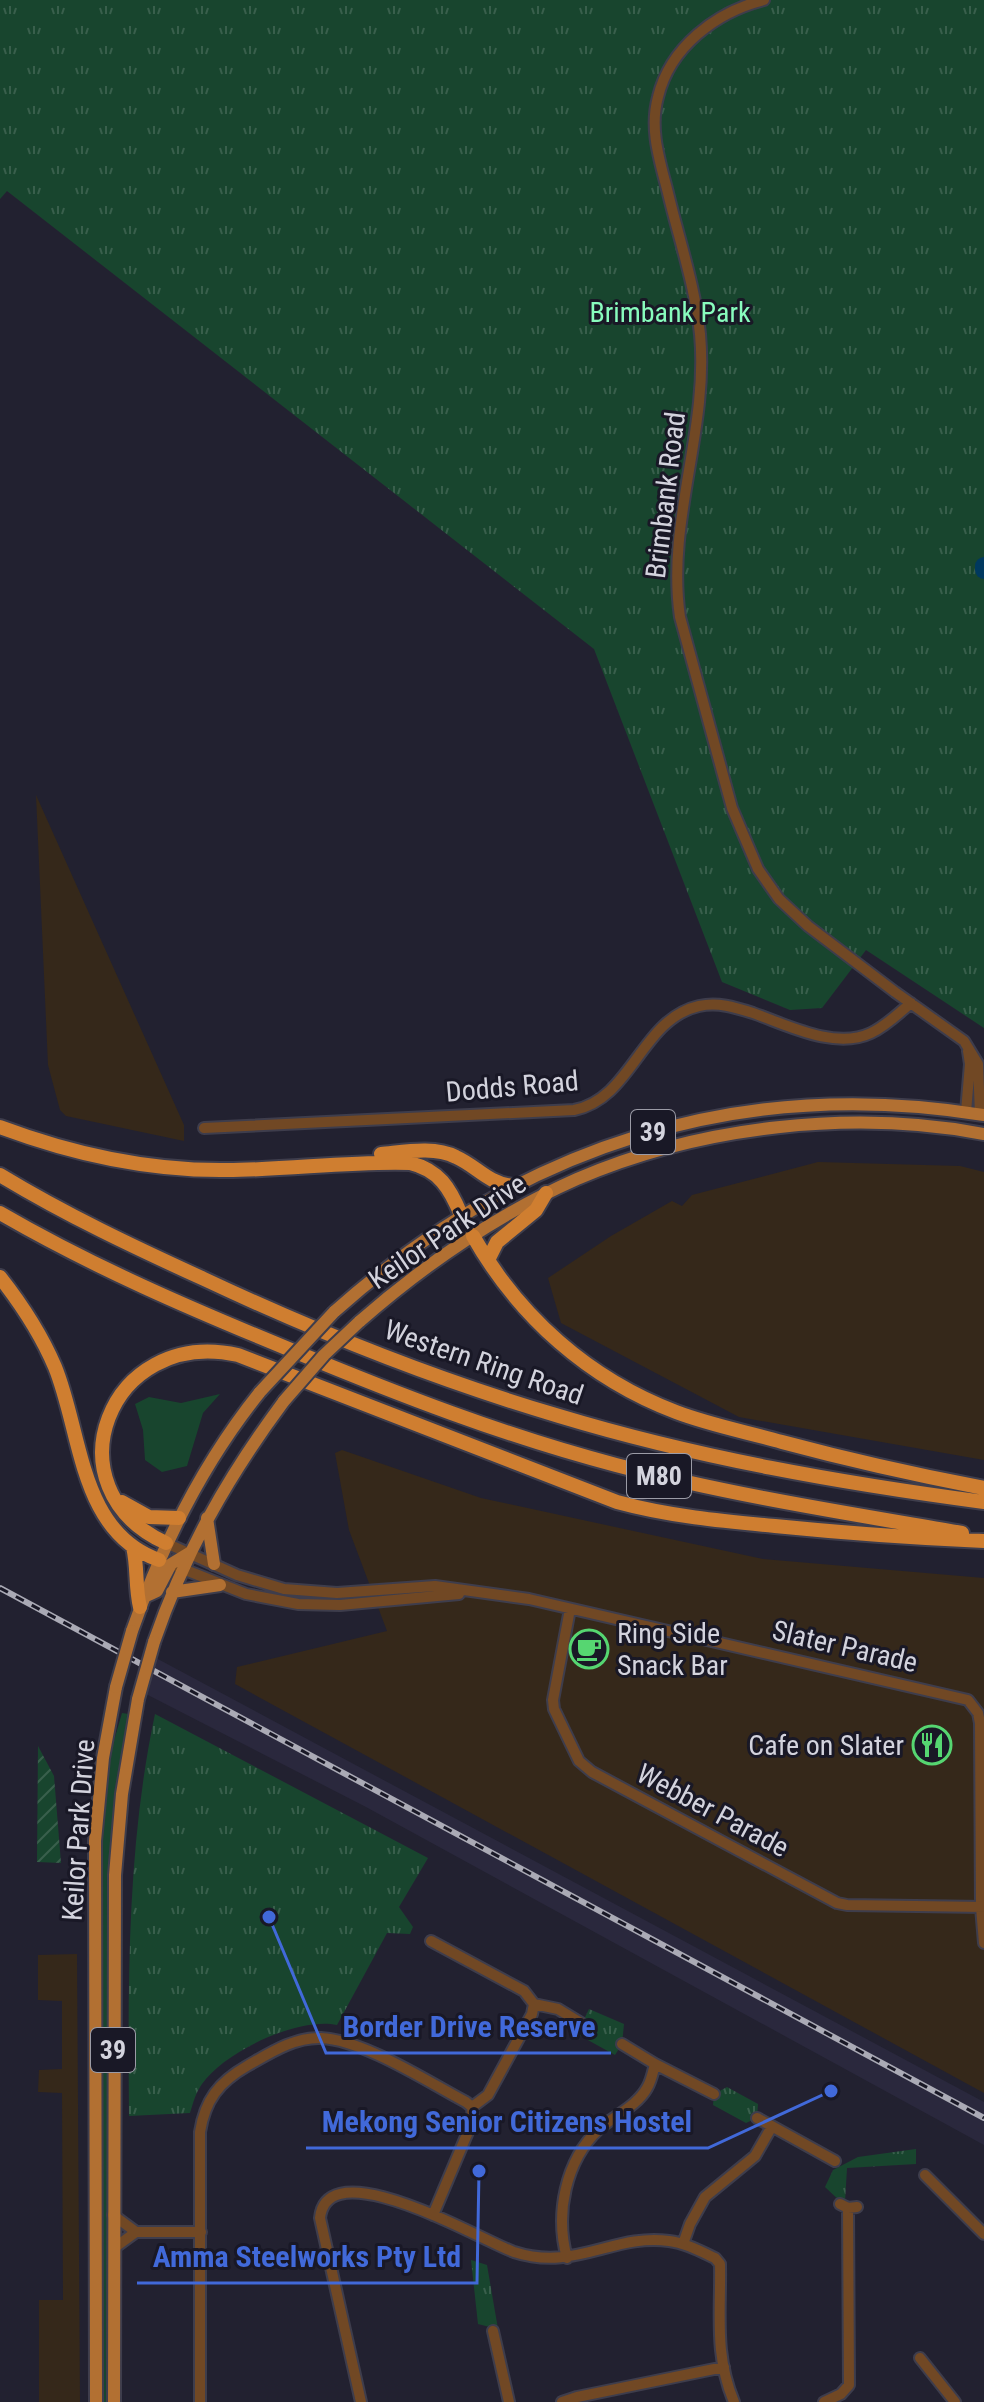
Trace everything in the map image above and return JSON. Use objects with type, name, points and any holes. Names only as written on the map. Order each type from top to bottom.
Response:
[{"type":"highway","points":[[0,1127],[56,1147],[154,1166],[223,1170],[397,1163],[422,1166],[446,1183],[461,1215]]},
{"type":"highway","points":[[286,1168],[376,1155],[436,1152],[456,1157],[494,1183],[512,1186]]},
{"type":"highway","name":"Western Ring Road","points":[[0,1175],[121,1241],[276,1313],[372,1352],[504,1398],[609,1430],[714,1456],[887,1489],[984,1502]]},
{"type":"highway","points":[[488,1260],[497,1242],[536,1210],[546,1193]]},
{"type":"highway","name":"Western Ring Road","points":[[0,1213],[166,1298],[346,1373],[489,1426],[613,1464],[682,1481],[984,1539]]},
{"type":"highway","points":[[473,1236],[515,1298],[559,1343],[630,1392],[678,1413],[709,1422],[862,1463],[984,1488]]},
{"type":"highway","points":[[0,1277],[28,1315],[54,1367],[94,1498],[113,1530],[133,1547],[170,1564]]},
{"type":"highway","points":[[166,1543],[133,1522],[115,1497],[106,1473],[103,1450],[108,1417],[120,1395],[143,1371],[163,1359],[216,1350],[238,1355],[638,1508],[697,1519],[877,1536],[984,1539]]},
{"type":"highway","points":[[115,1497],[149,1517],[179,1518]]},
{"type":"highway","points":[[133,1547],[136,1588],[142,1602]]},
{"type":"main road","name":"Keilor Park Drive","points":[[114,2402],[115,1875],[122,1794],[138,1699],[172,1592],[166,1543],[217,1452],[260,1392],[334,1312],[386,1267],[461,1215],[512,1186],[564,1162],[632,1137],[722,1116],[802,1105],[869,1103],[982,1115]]},
{"type":"main road","points":[[966,1112],[968,1123],[981,1134]]},
{"type":"main road","points":[[981,1134],[982,1115]]},
{"type":"main road","name":"Keilor Park Drive","points":[[96,2402],[95,1841],[103,1758],[116,1687],[142,1602],[170,1564],[189,1553],[235,1470],[284,1401],[324,1355],[414,1276],[473,1236],[546,1193],[616,1163],[657,1151],[763,1129],[874,1123],[981,1134]]},
{"type":"main road","points":[[461,1215],[473,1236]]},
{"type":"main road","points":[[207,1518],[214,1564]]},
{"type":"main road","points":[[172,1592],[220,1585]]},
{"type":"street","name":"Brimbank Road","points":[[764,0],[724,16],[694,38],[671,66],[655,110],[656,143],[695,300],[701,346],[699,410],[677,542],[678,601],[688,651],[732,808],[758,869],[779,899],[800,919],[964,1041]]},
{"type":"street","name":"Dodds Road","points":[[204,1128],[581,1109],[613,1088],[660,1029],[678,1013],[688,1009],[729,1005],[822,1036],[851,1039],[875,1031],[911,1003]]},
{"type":"street","points":[[964,1041],[970,1064],[966,1112]]},
{"type":"street","points":[[964,1041],[978,1064],[982,1115]]},
{"type":"street","name":"Slater Parade","points":[[166,1543],[247,1579],[296,1591],[337,1593],[435,1586],[529,1599],[960,1696],[968,1700],[978,1713],[980,1723],[984,1943]]},
{"type":"street","name":"Slater Parade","points":[[170,1564],[259,1597],[313,1605],[438,1597],[469,1592]]},
{"type":"street","name":"Webber Parade","points":[[570,1609],[553,1700],[554,1709],[584,1766],[830,1900],[847,1905],[982,1907]]},
{"type":"street","points":[[431,1941],[524,1991],[534,2004],[558,2009],[581,2023]]},
{"type":"street","points":[[472,2107],[488,2095],[532,2014],[534,2004]]},
{"type":"street","points":[[200,2402],[200,2132],[208,2100],[230,2076],[278,2048],[321,2038],[364,2049],[472,2107]]},
{"type":"street","points":[[622,2044],[714,2094]]},
{"type":"street","points":[[567,2258],[562,2207],[571,2172],[584,2147],[597,2131],[647,2089],[655,2064]]},
{"type":"street","points":[[433,2215],[473,2120],[472,2107]]},
{"type":"street","points":[[757,2118],[835,2161]]},
{"type":"street","points":[[683,2244],[705,2197],[755,2156],[771,2128]]},
{"type":"street","points":[[925,2175],[984,2234]]},
{"type":"street","points":[[358,2401],[320,2218],[321,2207],[327,2200],[337,2196],[366,2194],[410,2204],[527,2256],[567,2258],[628,2243],[668,2241],[715,2258],[720,2264],[718,2325],[724,2367],[734,2402]]},
{"type":"street","points":[[824,2402],[841,2394],[849,2385],[848,2206]]},
{"type":"street","points":[[113,2215],[136,2232]]},
{"type":"street","points":[[114,2248],[136,2232],[201,2232]]},
{"type":"street","points":[[493,2331],[509,2402]]},
{"type":"street","points":[[920,2358],[955,2402]]},
{"type":"street","points":[[562,2402],[724,2367]]},
{"type":"shaded area","points":[[36,795],[184,1125],[184,1141],[66,1116],[60,1110],[48,1065]]},
{"type":"shaded area","points":[[818,1162],[960,1166],[984,1172],[984,1460],[739,1417],[561,1323],[548,1278],[611,1236],[672,1201],[682,1206],[692,1195]]},
{"type":"shaded area","points":[[342,1450],[481,1498],[763,1559],[984,1578],[984,2093],[235,1684],[237,1667],[387,1631],[349,1530],[335,1453]]},
{"type":"shaded area","points":[[156,1658],[984,2102],[984,2145],[366,1807],[146,1694]]},
{"type":"shaded area","points":[[77,1954],[80,2402],[39,2402],[39,2300],[63,2300],[62,2093],[38,2092],[39,2070],[62,2069],[62,2001],[38,2000],[38,1955]]},
{"type":"green space","name":"Brimbank Park","points":[[0,0],[984,0],[984,1028],[866,950],[822,1008],[790,1010],[722,982],[594,649],[7,191],[0,199]]},
{"type":"green space","points":[[220,1394],[203,1413],[187,1466],[162,1472],[145,1460],[143,1430],[135,1404],[149,1397],[181,1403]]},
{"type":"green space","points":[[122,1713],[129,1714],[117,1790],[109,1881],[108,2402],[102,2402],[101,1843],[108,1761]]},
{"type":"green space","points":[[155,1714],[428,1858],[399,1907],[413,1927],[410,1934],[387,1933],[337,2025],[303,2026],[283,2031],[245,2049],[227,2060],[202,2084],[190,2113],[129,2116],[129,1964],[134,1864]]},
{"type":"green space","points":[[38,1746],[54,1776],[61,1863],[37,1862]]},
{"type":"green space","points":[[589,2009],[624,2024],[622,2044],[615,2055],[577,2034]]},
{"type":"green space","points":[[727,2087],[758,2104],[757,2118],[746,2123],[713,2105],[714,2094]]},
{"type":"green space","points":[[916,2149],[916,2164],[847,2168],[845,2202],[825,2187],[833,2170],[858,2157]]},
{"type":"green space","points":[[471,2260],[487,2265],[498,2329],[478,2324]]},
{"type":"railway","points":[[0,1588],[984,2118]]},
{"type":"place","name":"Ring Side Snack Bar","points":[[589,1649]]},
{"type":"place","name":"Cafe on Slater","points":[[932,1745]]},
{"type":"place","name":"Border Drive Reserve","points":[[269,1917]]},
{"type":"place","name":"Mekong Senior Citizens Hostel","points":[[831,2091]]},
{"type":"place","name":"Amma Steelworks Pty Ltd","points":[[479,2171]]}]
